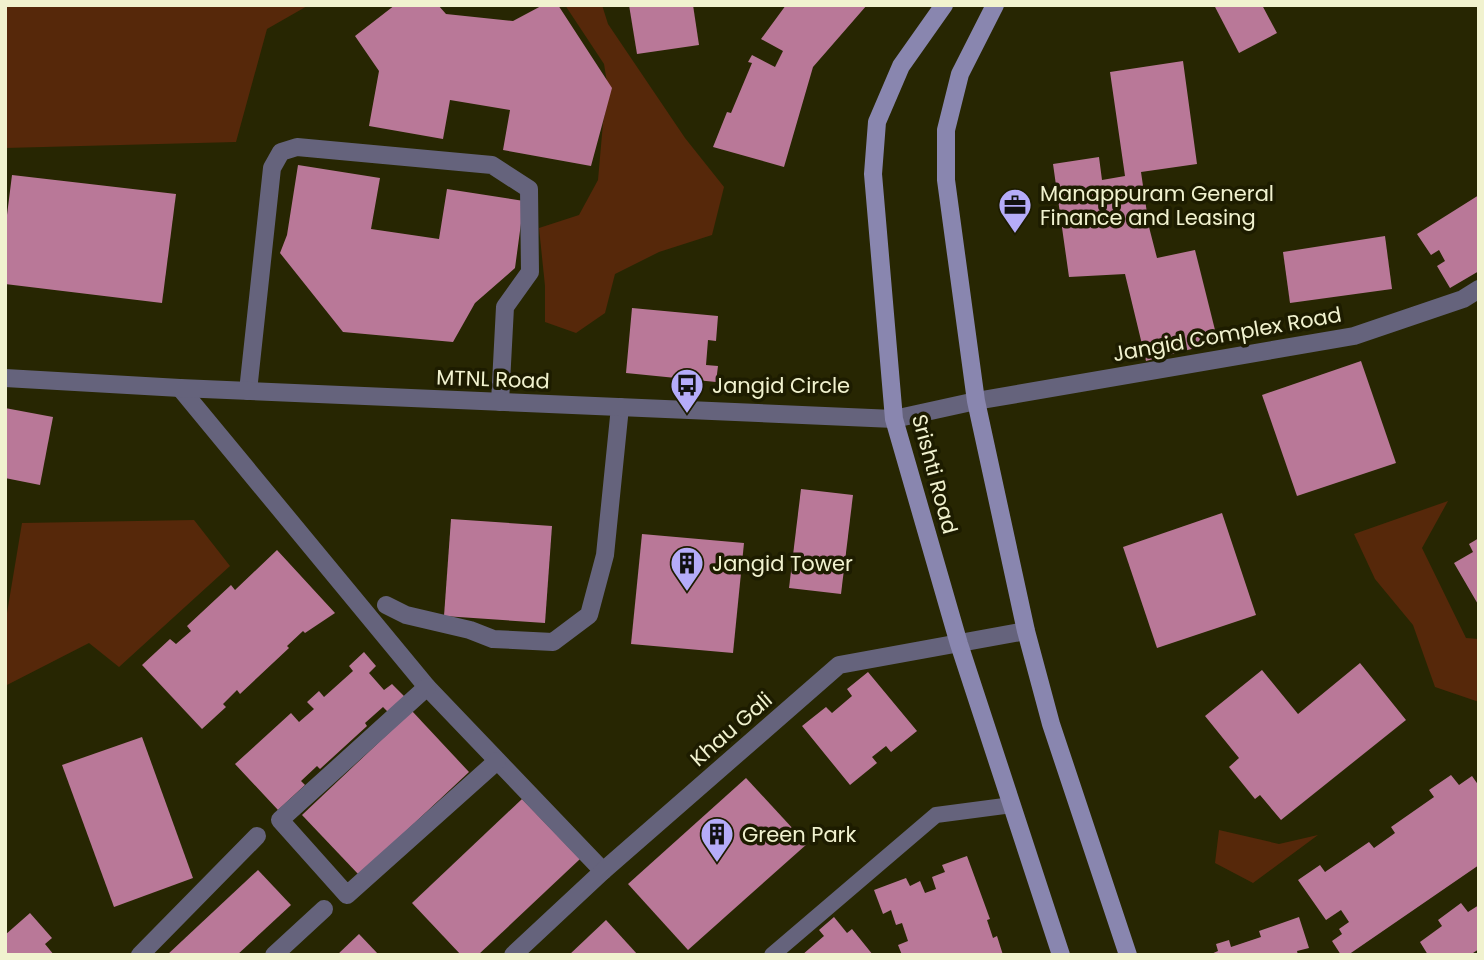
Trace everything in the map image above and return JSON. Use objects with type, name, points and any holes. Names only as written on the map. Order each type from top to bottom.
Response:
[{"type":"main road","name":"Srishti Road","points":[[944,5],[901,66],[877,122],[873,173],[894,419],[959,644],[1061,955]]},
{"type":"main road","points":[[995,5],[960,74],[946,130],[946,180],[976,401],[1026,632],[1051,724],[1128,955]]},
{"type":"street","points":[[248,391],[272,168],[281,152],[297,148],[492,165],[529,189],[530,272],[505,307],[500,402]]},
{"type":"street","name":"Jangid Complex Road","points":[[976,401],[1354,335],[1463,299],[1479,289]]},
{"type":"street","name":"MTNL Road","points":[[5,378],[894,419],[976,401]]},
{"type":"street","points":[[180,388],[427,687],[603,872]]},
{"type":"street","points":[[386,605],[406,615],[505,640],[553,642],[589,615],[605,555],[620,407]]},
{"type":"street","name":"Khau Gali","points":[[513,955],[603,872],[839,665],[1026,632]]},
{"type":"street","points":[[427,687],[280,820],[347,895],[498,761]]},
{"type":"street","points":[[140,955],[257,836]]},
{"type":"street","points":[[274,955],[324,909]]},
{"type":"lane","points":[[772,955],[936,815],[1012,805]]},
{"type":"shaded area","points":[[5,5],[309,5],[267,29],[236,142],[5,148]]},
{"type":"shaded area","points":[[565,5],[602,5],[608,24],[685,138],[724,187],[712,235],[659,252],[615,274],[605,313],[576,333],[545,322],[545,286],[539,228],[579,215],[598,180],[603,123],[609,95],[604,64]]},
{"type":"shaded area","points":[[1448,501],[1422,548],[1466,638],[1479,639],[1479,702],[1435,687],[1413,625],[1375,579],[1354,534]]},
{"type":"shaded area","points":[[194,520],[230,566],[119,667],[89,643],[5,686],[5,625],[22,523]]},
{"type":"shaded area","points":[[1219,830],[1279,844],[1318,835],[1253,883],[1215,863]]},
{"type":"building","points":[[395,5],[438,5],[446,14],[513,21],[543,5],[558,5],[612,88],[591,166],[503,150],[510,110],[450,100],[443,139],[369,126],[379,71],[355,36]]},
{"type":"building","points":[[629,5],[693,5],[699,45],[637,54]]},
{"type":"building","points":[[786,5],[867,5],[813,67],[784,167],[713,147],[727,112],[731,113],[752,63],[748,62],[752,55],[775,67],[783,51],[761,39]]},
{"type":"building","points":[[1214,5],[1262,5],[1277,33],[1239,53]]},
{"type":"building","points":[[1183,61],[1197,164],[1141,172],[1149,227],[1157,258],[1195,250],[1218,342],[1146,361],[1125,274],[1069,277],[1053,164],[1099,157],[1102,180],[1125,176],[1110,72]]},
{"type":"building","points":[[298,165],[380,178],[371,229],[439,239],[447,189],[524,201],[515,268],[475,303],[453,342],[343,332],[280,253],[287,235]]},
{"type":"building","points":[[12,175],[176,194],[162,303],[5,284],[5,231]]},
{"type":"building","points":[[1479,195],[1479,271],[1450,288],[1437,266],[1445,261],[1439,250],[1431,255],[1417,234]]},
{"type":"building","points":[[1385,236],[1392,289],[1290,303],[1283,252]]},
{"type":"building","points":[[632,308],[718,316],[716,341],[708,340],[706,365],[718,366],[716,382],[626,373]]},
{"type":"building","points":[[1361,361],[1396,463],[1297,496],[1262,395]]},
{"type":"building","points":[[5,408],[53,417],[40,485],[5,478]]},
{"type":"building","points":[[801,489],[853,495],[841,594],[789,588]]},
{"type":"building","points":[[1222,513],[1256,615],[1157,648],[1123,547]]},
{"type":"building","points":[[451,519],[552,526],[545,623],[444,616]]},
{"type":"building","name":"Jangid Tower","points":[[642,534],[744,543],[733,653],[631,644]]},
{"type":"building","points":[[1479,538],[1479,606],[1454,563],[1473,552],[1469,544]]},
{"type":"building","points":[[277,550],[335,613],[305,633],[303,631],[287,646],[289,648],[240,694],[237,690],[223,704],[226,707],[202,729],[142,665],[170,639],[176,644],[191,631],[187,626],[231,585],[235,590]]},
{"type":"building","points":[[364,652],[376,666],[369,673],[384,690],[392,684],[405,697],[388,712],[383,707],[365,723],[367,726],[320,769],[317,766],[301,781],[305,785],[278,810],[235,764],[291,713],[299,722],[314,709],[307,702],[319,691],[324,697],[353,671],[349,666]]},
{"type":"building","points":[[1360,663],[1406,720],[1281,820],[1260,795],[1255,799],[1229,767],[1239,758],[1205,716],[1262,670],[1298,714]]},
{"type":"building","points":[[868,672],[917,731],[891,752],[886,746],[872,757],[877,763],[850,785],[802,726],[826,707],[832,713],[852,696],[847,689]]},
{"type":"building","points":[[412,711],[469,772],[359,875],[302,815]]},
{"type":"building","points":[[142,737],[193,878],[114,907],[62,765]]},
{"type":"building","points":[[1451,775],[1459,785],[1472,776],[1479,786],[1479,865],[1348,955],[1341,955],[1332,941],[1342,934],[1339,929],[1349,922],[1341,910],[1326,920],[1298,880],[1320,865],[1325,872],[1369,842],[1374,848],[1395,833],[1391,827],[1434,797],[1429,790]]},
{"type":"building","name":"Green Park","points":[[746,778],[807,844],[688,950],[628,884]]},
{"type":"building","points":[[522,799],[580,859],[478,955],[461,955],[412,903]]},
{"type":"building","points":[[967,856],[990,919],[987,920],[993,938],[997,936],[1003,955],[902,955],[898,945],[908,941],[902,923],[896,925],[891,910],[883,914],[874,890],[906,878],[910,886],[920,881],[925,893],[936,889],[932,877],[945,872],[942,865]]},
{"type":"building","points":[[258,870],[291,905],[237,955],[167,955]]},
{"type":"building","points":[[1461,903],[1468,912],[1479,905],[1479,949],[1470,955],[1428,955],[1420,942],[1442,926],[1438,920]]},
{"type":"building","points":[[30,913],[52,938],[45,944],[54,955],[5,955],[5,935]]},
{"type":"building","points":[[834,917],[847,933],[852,929],[873,955],[802,955],[824,936],[819,930]]},
{"type":"building","points":[[1299,917],[1309,948],[1297,951],[1298,955],[1209,955],[1218,951],[1216,944],[1229,940],[1231,947],[1261,937],[1259,931]]},
{"type":"building","points":[[606,920],[638,955],[569,955]]},
{"type":"building","points":[[359,934],[379,955],[337,955]]},
{"type":"place","name":"Manappuram General Finance and Leasing","points":[[1015,235]]},
{"type":"place","name":"Jangid Circle","points":[[687,415]]},
{"type":"place","name":"Jangid Tower","points":[[687,593]]},
{"type":"place","name":"Green Park","points":[[717,864]]}]
